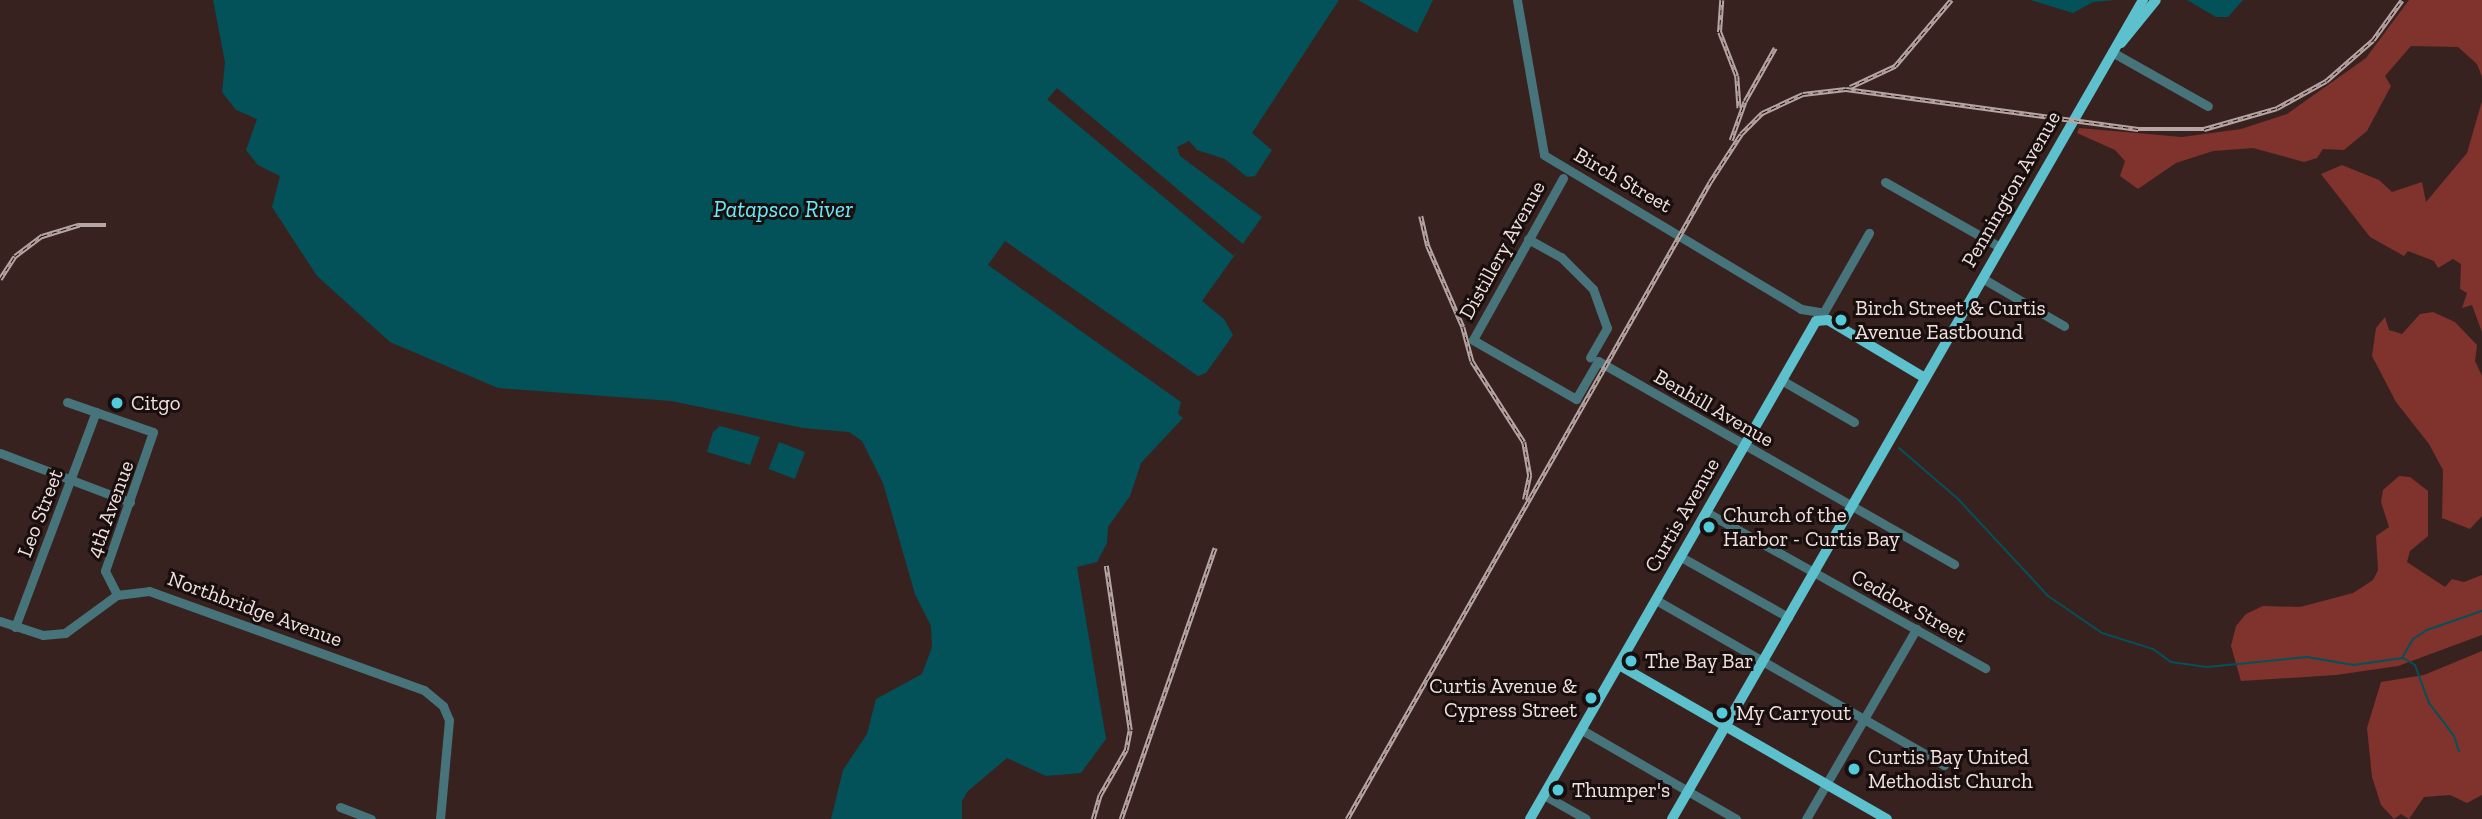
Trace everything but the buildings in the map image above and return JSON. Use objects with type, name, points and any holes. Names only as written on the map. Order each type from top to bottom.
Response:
[{"type":"main road","name":"Pennington Avenue","points":[[1672,819],[2143,0]]},
{"type":"main road","name":"Pennington Avenue","points":[[2112,52],[2156,0]]},
{"type":"main road","name":"Birch Street","points":[[1821,315],[1925,378]]},
{"type":"main road","name":"Curtis Avenue","points":[[1530,819],[1821,315]]},
{"type":"main road","points":[[1880,457],[1919,380],[1908,367]]},
{"type":"main road","points":[[1619,665],[1886,819]]},
{"type":"street","name":"Birch Street","points":[[1517,0],[1544,155],[1801,309],[1821,315]]},
{"type":"street","points":[[2112,52],[2208,106]]},
{"type":"street","name":"Distillery Avenue","points":[[1474,340],[1563,178]]},
{"type":"street","points":[[1885,182],[2000,247]]},
{"type":"street","name":"Curtis Avenue","points":[[1821,315],[1869,233]]},
{"type":"street","points":[[1528,239],[1561,257],[1593,289],[1607,328],[1590,358]]},
{"type":"street","points":[[1982,278],[2064,326]]},
{"type":"street","name":"Benhill Avenue","points":[[1474,340],[1576,399],[1598,361],[1851,508],[1954,564]]},
{"type":"street","points":[[1783,381],[1854,422]]},
{"type":"street","points":[[67,402],[96,412]]},
{"type":"street","name":"4th Avenue","points":[[96,412],[153,432],[105,571],[117,596]]},
{"type":"street","name":"Leo Street","points":[[15,627],[96,412]]},
{"type":"street","points":[[0,453],[130,502]]},
{"type":"street","name":"Ceddox Street","points":[[1706,512],[1985,668]]},
{"type":"street","points":[[1681,556],[1788,617]]},
{"type":"street","name":"Northbridge Avenue","points":[[0,621],[43,635],[65,633],[117,596],[139,591],[160,593],[424,690],[443,706],[449,720],[440,819]]},
{"type":"street","points":[[1656,600],[1944,765]]},
{"type":"street","points":[[1806,819],[1916,629]]},
{"type":"street","points":[[1581,730],[1736,819]]},
{"type":"street","points":[[1544,795],[1586,819]]},
{"type":"street","points":[[340,807],[371,819]]},
{"type":"shaded area","points":[[2409,0],[2482,0],[2482,77],[2477,64],[2458,47],[2411,46],[2385,76],[2391,86],[2367,131],[2344,150],[2323,149],[2317,158],[2304,162],[2253,148],[2213,151],[2176,163],[2138,189],[2120,176],[2125,161],[2115,150],[2077,133],[2079,128],[2182,137],[2241,129],[2287,114],[2366,58]]},
{"type":"shaded area","points":[[2482,101],[2482,332],[2472,305],[2462,308],[2467,293],[2460,289],[2461,264],[2453,259],[2438,268],[2434,261],[2408,251],[2404,256],[2370,237],[2321,174],[2342,165],[2379,180],[2392,192],[2422,182],[2426,202],[2467,153]]},
{"type":"shaded area","points":[[2433,312],[2455,322],[2477,345],[2475,361],[2482,376],[2482,516],[2470,529],[2442,518],[2443,470],[2429,444],[2396,402],[2372,356],[2376,328],[2385,317],[2389,330],[2402,334],[2420,314]]},
{"type":"shaded area","points":[[2399,476],[2410,477],[2428,491],[2428,536],[2410,551],[2407,562],[2445,587],[2452,579],[2464,582],[2482,575],[2482,635],[2398,666],[2336,675],[2241,681],[2231,646],[2236,626],[2246,614],[2263,606],[2300,607],[2353,593],[2373,580],[2378,570],[2376,536],[2389,527],[2381,502],[2383,490]]},
{"type":"shaded area","points":[[2482,651],[2482,795],[2467,803],[2450,795],[2424,797],[2409,819],[2401,814],[2394,819],[2381,805],[2372,777],[2367,728],[2381,682],[2424,675]]},
{"type":"water","name":"Patapsco River","points":[[213,0],[1339,0],[1252,133],[1272,150],[1255,176],[1247,177],[1225,159],[1197,150],[1189,141],[1177,147],[1180,156],[1262,217],[1202,301],[1224,319],[1233,335],[1206,373],[1198,376],[1005,241],[988,265],[1181,402],[1178,414],[1183,418],[1141,463],[1130,496],[1108,527],[1107,543],[1097,562],[1077,567],[1106,739],[1081,773],[1046,776],[1007,758],[968,791],[962,801],[962,819],[831,819],[843,770],[867,734],[876,699],[922,674],[932,647],[931,626],[915,594],[883,483],[862,441],[849,432],[803,428],[671,401],[498,388],[390,342],[317,276],[272,207],[280,176],[258,165],[246,150],[257,119],[236,110],[222,92],[225,62]]},
{"type":"water","points":[[1358,0],[1433,0],[1417,33]]},
{"type":"water","points":[[2030,0],[2115,0],[2093,2],[2073,13]]},
{"type":"water","points":[[2187,0],[2243,0],[2228,17],[2216,17]]},
{"type":"water","points":[[720,426],[760,437],[750,465],[707,452],[713,432]]},
{"type":"water","points":[[779,442],[805,452],[795,479],[769,469]]},
{"type":"pier","points":[[1057,88],[1243,244],[1234,256],[1047,99]]},
{"type":"waterway","points":[[1899,448],[1958,499],[2048,596],[2102,633],[2153,649],[2171,662],[2207,667],[2307,657],[2353,665],[2403,658],[2415,665],[2429,703],[2454,736],[2459,751]]},
{"type":"waterway","points":[[2402,658],[2413,639],[2427,630],[2482,611]]},
{"type":"railway","points":[[1722,0],[1720,32],[1737,76],[1739,108]]},
{"type":"railway","points":[[1850,87],[1895,66],[1951,0]]},
{"type":"railway","points":[[1347,819],[1710,182],[1741,134],[1762,113],[1803,94],[1846,89],[2138,129],[2204,129],[2277,108],[2326,81],[2373,40],[2402,0]]},
{"type":"railway","points":[[1731,140],[1745,101],[1775,48]]},
{"type":"railway","points":[[1421,216],[1428,246],[1463,327],[1472,361],[1524,442],[1530,475],[1525,499]]},
{"type":"railway","points":[[0,279],[15,256],[42,236],[79,225],[106,225]]},
{"type":"railway","points":[[1121,819],[1215,548]]},
{"type":"railway","points":[[1093,819],[1100,795],[1126,750],[1130,730],[1106,566]]},
{"type":"place","name":"Birch Street & Curtis Avenue Eastbound","points":[[1841,320]]},
{"type":"place","name":"Citgo","points":[[117,403]]},
{"type":"place","name":"Church of the Harbor - Curtis Bay","points":[[1709,527]]},
{"type":"place","name":"The Bay Bar","points":[[1631,661]]},
{"type":"place","name":"Curtis Avenue & Cypress Street","points":[[1591,698]]},
{"type":"place","name":"My Carryout","points":[[1722,713]]},
{"type":"place","name":"Curtis Bay United Methodist Church","points":[[1854,769]]},
{"type":"place","name":"Thumper's","points":[[1558,790]]}]
